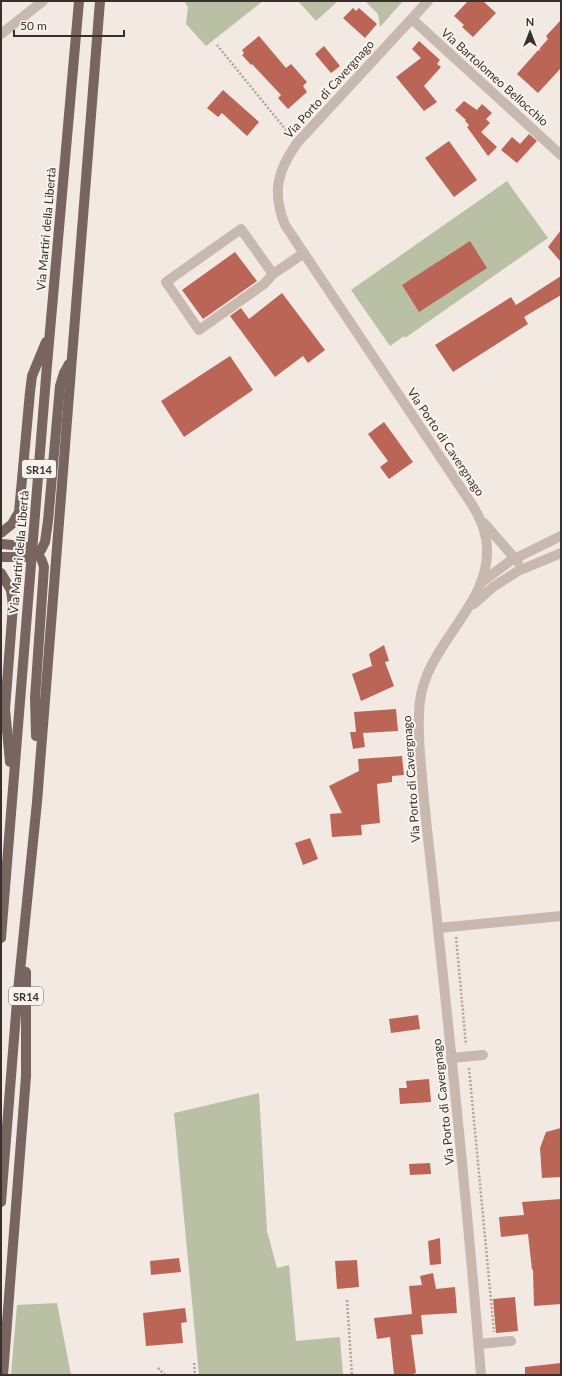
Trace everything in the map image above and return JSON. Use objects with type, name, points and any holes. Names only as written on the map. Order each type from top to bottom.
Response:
[{"type":"main road","name":"Via Martiri della Libertà","points":[[1,938],[13,783],[34,553],[50,331],[78,1]]},
{"type":"main road","name":"SR14","points":[[1,1202],[37,792],[100,1]]},
{"type":"main road","points":[[1,533],[12,524],[19,512],[32,376],[50,331]]},
{"type":"main road","points":[[1,557],[34,553],[44,545],[47,534],[61,380],[66,368],[71,362]]},
{"type":"main road","points":[[1,544],[34,553],[42,560],[44,570],[35,698],[37,792]]},
{"type":"main road","points":[[1,573],[11,590],[13,606],[5,709],[13,783]]},
{"type":"main road","name":"SR14","points":[[3,1375],[26,1076],[26,916]]},
{"type":"street","points":[[1,34],[43,1]]},
{"type":"street","name":"Via Porto di Cavergnago","points":[[428,1],[297,143],[282,166],[278,182],[278,200],[280,212],[285,225],[473,506],[480,518],[486,539],[487,550],[482,582],[474,600],[441,649],[426,676],[419,714],[424,808],[438,928],[481,1375]]},
{"type":"street","name":"Via Bartolomeo Bellocchio","points":[[412,18],[561,155]]},
{"type":"street","points":[[273,274],[241,229],[166,282],[199,330],[264,284],[273,274],[304,253]]},
{"type":"street","points":[[480,518],[514,558],[522,564],[535,564]]},
{"type":"street","points":[[482,582],[514,558],[561,536]]},
{"type":"street","points":[[465,612],[493,587],[518,571],[561,553]]},
{"type":"street","points":[[438,928],[561,916]]},
{"type":"street","points":[[451,1058],[482,1055]]},
{"type":"street","points":[[479,1344],[511,1341]]},
{"type":"path","points":[[217,45],[297,143]]},
{"type":"path","points":[[455,926],[494,1343]]},
{"type":"path","points":[[346,1300],[352,1375]]},
{"type":"path","points":[[194,1362],[195,1375]]},
{"type":"path","points":[[158,1368],[165,1375]]},
{"type":"green space","points":[[184,1],[263,1],[206,46],[186,24],[188,7]]},
{"type":"green space","points":[[298,1],[338,1],[316,21]]},
{"type":"green space","points":[[365,1],[403,1],[380,27],[378,14]]},
{"type":"green space","points":[[507,181],[548,238],[405,338],[404,336],[390,346],[351,290]]},
{"type":"green space","points":[[259,1093],[267,1231],[277,1268],[289,1265],[296,1341],[340,1337],[343,1375],[199,1375],[174,1113]]},
{"type":"green space","points":[[57,1303],[71,1375],[11,1375],[17,1305]]},
{"type":"building","points":[[468,1],[483,1],[496,13],[473,37],[462,27],[464,25],[454,16]]},
{"type":"building","points":[[353,8],[356,11],[359,8],[377,24],[365,38],[343,18]]},
{"type":"building","points":[[561,20],[561,68],[538,93],[517,74],[548,39],[546,36]]},
{"type":"building","points":[[259,36],[286,68],[291,64],[307,82],[303,86],[307,92],[288,109],[278,98],[281,95],[242,55],[244,53],[242,50]]},
{"type":"building","points":[[419,41],[440,60],[437,64],[441,67],[424,86],[437,102],[424,111],[396,77],[421,58],[412,49]]},
{"type":"building","points":[[324,46],[340,66],[331,73],[315,54]]},
{"type":"building","points":[[223,90],[259,122],[247,136],[222,113],[218,117],[207,108]]},
{"type":"building","points":[[464,101],[477,110],[482,104],[492,113],[486,119],[490,123],[481,132],[497,147],[488,156],[467,127],[469,125],[465,121],[466,120],[455,110]]},
{"type":"building","points":[[529,134],[537,141],[517,163],[501,150],[512,137],[520,144]]},
{"type":"building","points":[[449,141],[477,180],[454,197],[425,158]]},
{"type":"building","points":[[561,230],[561,262],[548,247]]},
{"type":"building","points":[[470,241],[487,268],[419,312],[402,285]]},
{"type":"building","points":[[235,252],[257,281],[203,319],[182,290]]},
{"type":"building","points":[[561,276],[561,295],[524,317],[528,324],[453,372],[435,345],[511,297],[516,305]]},
{"type":"building","points":[[282,293],[325,350],[308,363],[303,356],[275,377],[230,316],[241,308],[249,319]]},
{"type":"building","points":[[230,356],[253,390],[184,437],[161,401]]},
{"type":"building","points":[[384,422],[413,462],[389,479],[380,467],[388,461],[368,434]]},
{"type":"building","points":[[384,645],[389,661],[385,662],[394,686],[361,701],[352,674],[372,666],[369,654]]},
{"type":"building","points":[[396,709],[398,731],[363,733],[365,747],[353,749],[350,732],[356,732],[354,712]]},
{"type":"building","points":[[402,756],[404,775],[392,776],[392,782],[377,784],[380,823],[361,825],[362,835],[332,837],[330,814],[342,813],[329,786],[359,771],[358,759]]},
{"type":"building","points":[[310,838],[318,859],[303,865],[295,843]]},
{"type":"building","points":[[418,1015],[420,1029],[391,1033],[389,1019]]},
{"type":"building","points":[[429,1079],[431,1102],[400,1104],[399,1088],[407,1088],[406,1081]]},
{"type":"building","points":[[561,1128],[561,1177],[542,1178],[540,1148],[546,1132]]},
{"type":"building","points":[[430,1163],[431,1174],[410,1175],[409,1164]]},
{"type":"building","points":[[561,1199],[561,1304],[534,1306],[533,1269],[532,1270],[528,1234],[501,1237],[499,1217],[524,1215],[522,1202]]},
{"type":"building","points":[[440,1238],[441,1264],[430,1265],[428,1241]]},
{"type":"building","points":[[179,1258],[181,1272],[151,1275],[150,1261]]},
{"type":"building","points":[[357,1260],[359,1287],[337,1289],[335,1261]]},
{"type":"building","points":[[433,1273],[436,1289],[455,1287],[457,1313],[421,1315],[423,1334],[411,1335],[416,1373],[414,1373],[415,1375],[394,1375],[390,1337],[377,1339],[374,1318],[412,1314],[409,1286],[422,1285],[420,1276]]},
{"type":"building","points":[[515,1297],[518,1331],[496,1333],[493,1299]]},
{"type":"building","points":[[185,1308],[187,1322],[181,1323],[183,1343],[146,1346],[143,1313]]},
{"type":"building","points":[[561,1363],[561,1375],[525,1375],[525,1367]]}]
